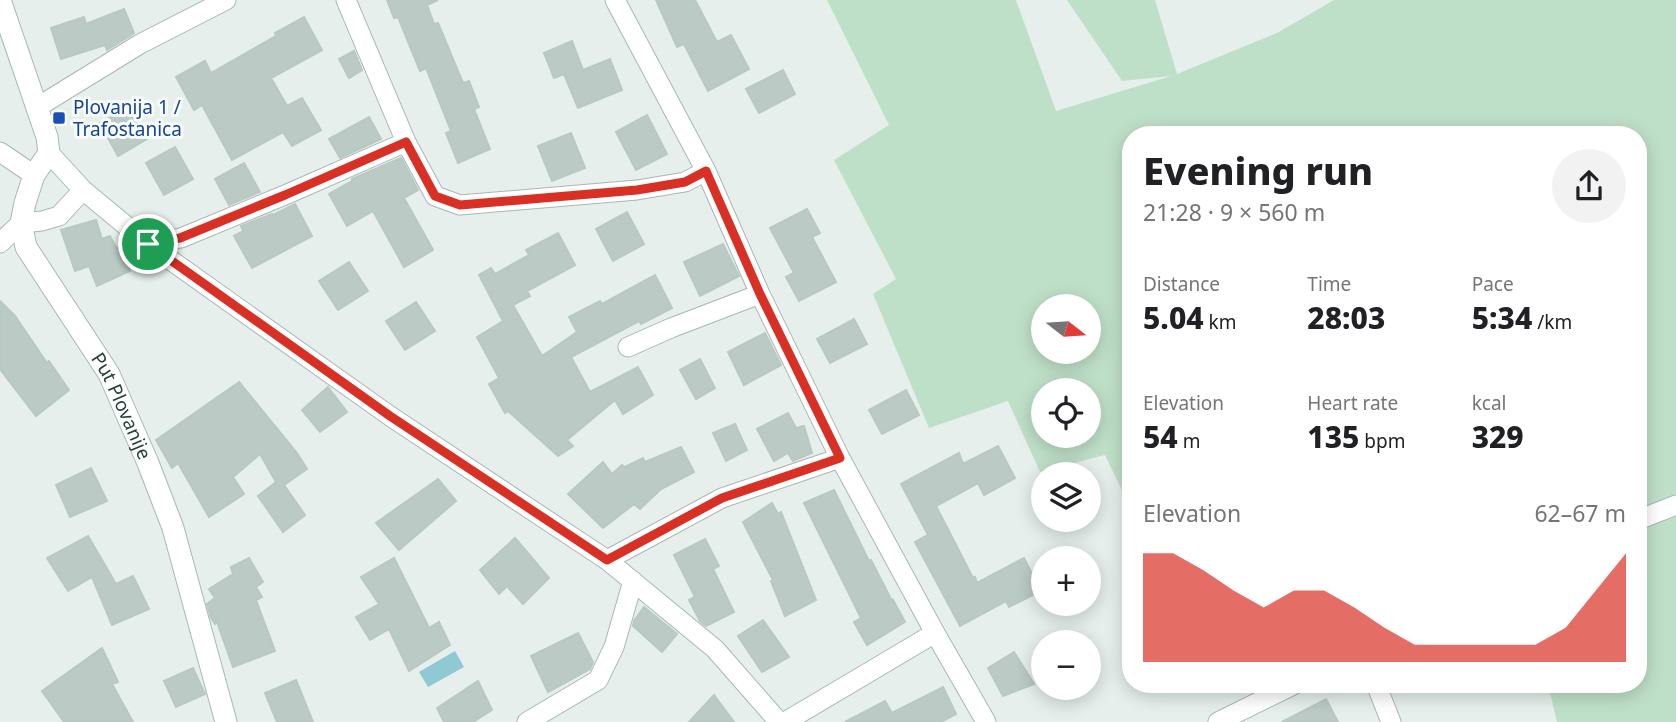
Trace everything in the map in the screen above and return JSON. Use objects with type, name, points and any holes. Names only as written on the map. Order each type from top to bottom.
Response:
[{"type":"street","points":[[36,108],[140,44],[226,0]]},
{"type":"street","points":[[346,0],[406,142],[435,196],[460,205],[637,190],[685,182],[706,171]]},
{"type":"street","points":[[615,0],[706,171],[760,294],[840,458],[986,722]]},
{"type":"street","points":[[0,1],[47,137],[49,153],[83,190],[148,244],[390,416],[607,560],[715,649],[779,722]]},
{"type":"street","points":[[148,244],[180,238],[406,142]]},
{"type":"street","points":[[0,152],[34,175]]},
{"type":"street","points":[[0,243],[21,223],[34,175],[49,153]]},
{"type":"street","points":[[21,223],[59,216],[83,190]]},
{"type":"street","name":"Put Plovanije","points":[[21,223],[26,247],[109,374],[148,463],[173,528],[226,722]]},
{"type":"street","points":[[628,347],[760,294]]},
{"type":"street","points":[[607,560],[722,498],[840,458]]},
{"type":"street","points":[[1647,516],[1676,505]]},
{"type":"street","points":[[527,722],[598,680],[614,647],[633,581]]},
{"type":"street","points":[[785,722],[935,633]]},
{"type":"street","points":[[1219,722],[1277,693]]},
{"type":"street","points":[[1380,693],[1391,722]]},
{"type":"green space","points":[[827,0],[1016,0],[1056,111],[1171,76],[1122,81],[1067,0],[1155,0],[1177,74],[1277,33],[1334,0],[1676,0],[1676,722],[1557,722],[1550,693],[1647,693],[1647,126],[1122,126],[1122,490],[1105,455],[1078,462],[1035,462],[1008,401],[929,428],[873,294],[896,279],[834,160],[889,125]]},
{"type":"water","points":[[455,651],[464,667],[428,687],[419,672]]},
{"type":"building","points":[[387,0],[438,0],[427,5],[434,24],[438,23],[463,83],[469,81],[479,107],[474,109],[490,149],[458,163],[446,133],[451,131],[426,68],[420,71],[398,17],[394,18]]},
{"type":"building","points":[[656,0],[695,0],[717,42],[731,35],[749,69],[708,91],[684,44],[677,47]]},
{"type":"building","points":[[124,9],[134,33],[107,50],[105,45],[61,59],[51,28],[84,17],[86,24]]},
{"type":"building","points":[[304,17],[322,50],[271,78],[287,106],[302,98],[321,130],[292,146],[283,132],[232,160],[202,105],[194,110],[176,77],[205,61],[211,73]]},
{"type":"building","points":[[572,41],[583,70],[610,59],[622,90],[578,108],[564,74],[554,78],[544,53]]},
{"type":"building","points":[[354,51],[362,70],[349,78],[339,59]]},
{"type":"building","points":[[783,70],[795,94],[759,113],[746,89]]},
{"type":"building","points":[[129,107],[147,139],[118,156],[100,123]]},
{"type":"building","points":[[647,115],[667,154],[636,170],[616,132]]},
{"type":"building","points":[[369,117],[381,139],[340,158],[329,139]]},
{"type":"building","points":[[571,133],[585,168],[552,181],[538,146]]},
{"type":"building","points":[[175,147],[193,179],[164,195],[146,163]]},
{"type":"building","points":[[401,158],[418,190],[404,198],[433,250],[404,267],[373,211],[347,226],[329,194],[352,179]]},
{"type":"building","points":[[244,163],[260,192],[229,205],[215,179]]},
{"type":"building","points":[[295,204],[312,236],[252,268],[234,236],[243,231],[241,226]]},
{"type":"building","points":[[807,209],[820,233],[812,237],[836,282],[799,301],[786,277],[794,273],[770,228]]},
{"type":"building","points":[[627,212],[644,244],[613,261],[596,229]]},
{"type":"building","points":[[96,220],[102,239],[110,236],[117,249],[124,244],[130,271],[97,286],[89,266],[75,271],[61,230]]},
{"type":"building","points":[[558,233],[575,265],[527,291],[530,296],[513,305],[542,356],[577,332],[569,317],[600,301],[602,304],[655,275],[672,308],[641,324],[639,321],[571,357],[590,392],[638,367],[653,395],[623,414],[615,400],[567,440],[573,446],[558,456],[508,411],[505,413],[489,384],[499,378],[477,337],[503,321],[479,275],[491,268],[495,274],[529,255],[526,250]]},
{"type":"building","points":[[723,244],[739,276],[700,296],[684,262]]},
{"type":"building","points":[[349,262],[368,291],[338,310],[319,281]]},
{"type":"building","points":[[0,301],[15,316],[69,390],[36,416],[0,369]]},
{"type":"building","points":[[416,302],[435,331],[405,350],[386,321]]},
{"type":"building","points":[[854,319],[867,344],[830,363],[817,339]]},
{"type":"building","points":[[765,333],[781,365],[744,385],[728,352]]},
{"type":"building","points":[[700,359],[715,388],[696,399],[680,370]]},
{"type":"building","points":[[239,382],[307,469],[284,485],[305,515],[283,532],[258,496],[276,482],[260,454],[233,477],[244,494],[209,517],[178,463],[172,468],[156,440]]},
{"type":"building","points":[[328,387],[347,412],[320,432],[302,410]]},
{"type":"building","points":[[906,390],[919,415],[882,434],[869,410]]},
{"type":"building","points":[[788,413],[796,428],[804,426],[812,453],[793,461],[788,453],[774,461],[757,429]]},
{"type":"building","points":[[735,424],[747,450],[726,461],[713,433]]},
{"type":"building","points":[[998,446],[1015,478],[984,495],[978,483],[936,506],[973,578],[975,577],[977,583],[1024,558],[1031,572],[1031,596],[1009,607],[1006,601],[960,626],[915,542],[928,535],[901,484],[959,453],[963,464]]},
{"type":"building","points":[[681,447],[694,472],[661,489],[640,509],[634,504],[603,528],[568,494],[603,462],[612,474],[622,465],[625,467],[643,458],[645,462]]},
{"type":"building","points":[[91,468],[107,501],[70,517],[56,485]]},
{"type":"building","points":[[438,479],[456,501],[399,550],[376,523]]},
{"type":"building","points":[[834,490],[869,561],[871,560],[905,622],[867,645],[854,622],[861,618],[804,503]]},
{"type":"building","points":[[772,503],[778,514],[781,512],[816,600],[785,616],[771,581],[773,580],[743,522]]},
{"type":"building","points":[[88,536],[116,584],[133,576],[149,609],[112,625],[92,577],[68,591],[47,558]]},
{"type":"building","points":[[515,538],[549,578],[523,604],[507,586],[499,594],[480,570]]},
{"type":"building","points":[[705,539],[719,566],[713,569],[734,612],[706,626],[700,621],[689,600],[695,597],[674,555]]},
{"type":"building","points":[[249,558],[263,582],[256,587],[262,597],[256,600],[275,651],[233,667],[217,622],[215,624],[211,618],[207,604],[215,598],[209,589],[233,574],[231,567]]},
{"type":"building","points":[[394,558],[429,628],[439,622],[450,645],[409,671],[389,629],[370,640],[356,617],[379,604],[361,577]]},
{"type":"building","points":[[644,607],[677,634],[662,652],[633,626]]},
{"type":"building","points":[[763,620],[789,657],[762,672],[738,636]]},
{"type":"building","points":[[578,633],[593,662],[590,669],[548,692],[531,656]]},
{"type":"building","points":[[102,648],[118,682],[112,684],[133,722],[64,722],[42,691]]},
{"type":"building","points":[[1014,652],[1031,679],[1031,685],[1003,696],[988,668]]},
{"type":"building","points":[[193,668],[205,694],[176,707],[164,681]]},
{"type":"building","points":[[296,680],[313,722],[277,722],[265,693]]},
{"type":"building","points":[[478,681],[492,710],[473,722],[444,722],[437,708]]},
{"type":"building","points":[[943,687],[956,714],[941,722],[845,722],[885,701],[892,713]]},
{"type":"building","points":[[714,695],[734,722],[689,722]]},
{"type":"building","points":[[1326,699],[1338,722],[1282,722]]},
{"type":"place","name":"Plovanija 1 / Trafostanica","points":[[59,118]]},
{"type":"route","points":[[406,142],[435,196],[460,205],[637,190],[685,182],[706,171],[760,294],[840,458],[722,498],[607,560],[390,416],[148,244],[180,238],[406,142]]}]
